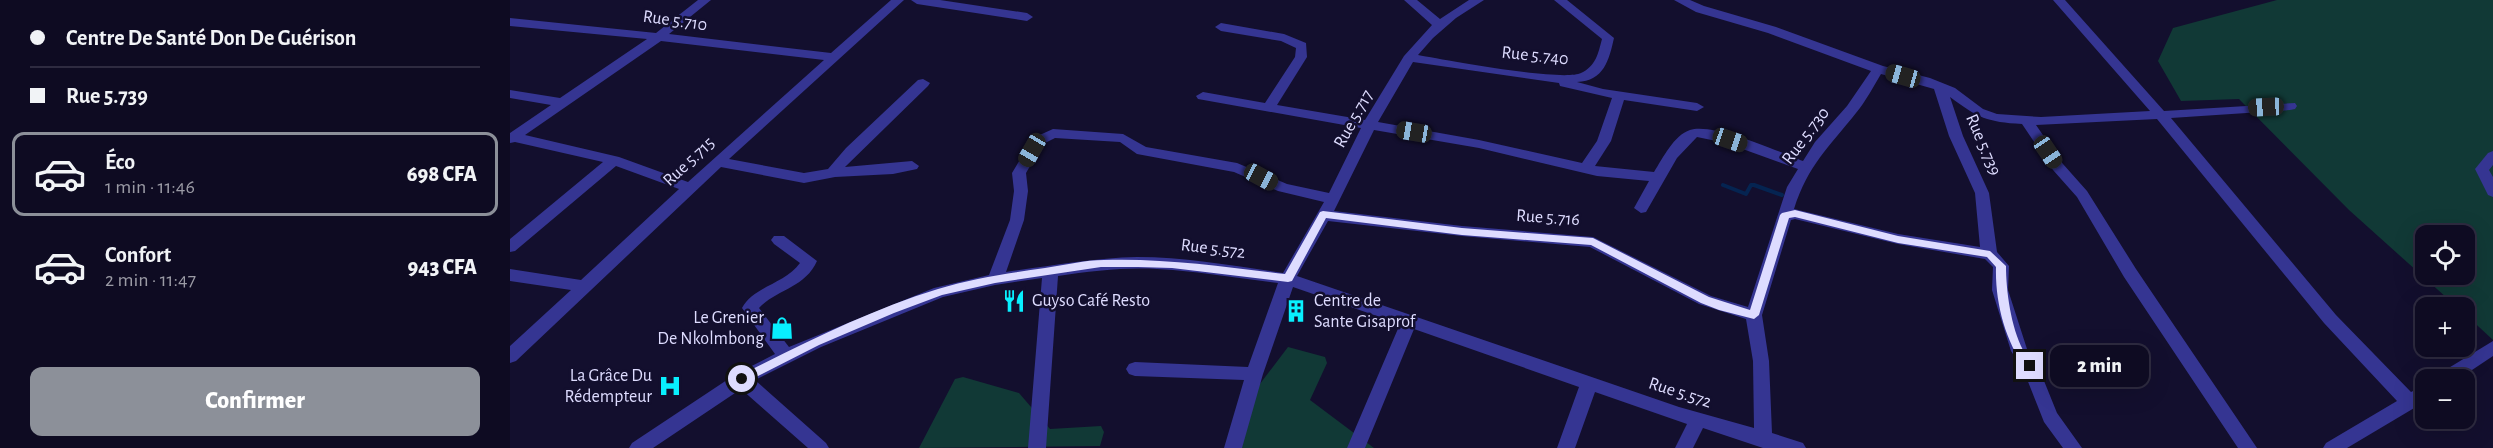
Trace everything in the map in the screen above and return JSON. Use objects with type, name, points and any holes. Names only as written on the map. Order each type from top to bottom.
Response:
[{"type":"street","points":[[512,138],[658,37],[705,0]]},
{"type":"street","name":"Rue 5.715","points":[[510,356],[717,162],[898,0]]},
{"type":"street","points":[[917,0],[1027,17]]},
{"type":"street","points":[[1410,0],[1438,24]]},
{"type":"street","name":"Rue 5.717","points":[[1233,448],[1254,374],[1288,279],[1333,199],[1370,125],[1410,58],[1438,24],[1478,0]]},
{"type":"street","name":"Rue 5.740","points":[[1410,58],[1550,79],[1583,78],[1601,65],[1608,38],[1560,0]]},
{"type":"street","points":[[1680,0],[1700,9],[1772,30],[1878,69],[1940,87],[1950,91],[1978,112],[1995,118],[2103,119],[2290,106]]},
{"type":"street","points":[[2059,0],[2160,114],[2330,319],[2409,402]]},
{"type":"street","name":"Rue 5.710","points":[[510,22],[584,27],[835,57]]},
{"type":"street","points":[[1221,27],[1284,38],[1302,46],[1301,57],[1269,107]]},
{"type":"street","name":"Rue 5.730","points":[[1763,440],[1761,361],[1754,315],[1794,187],[1805,166],[1852,109],[1878,69]]},
{"type":"street","points":[[1550,79],[1619,96],[1697,107]]},
{"type":"street","points":[[833,172],[851,151],[923,83]]},
{"type":"street","name":"Rue 5.739","points":[[1940,87],[1956,136],[1982,193],[1987,243],[1990,254],[2001,266],[2000,290],[2019,351],[2030,366],[2050,417],[2073,448]]},
{"type":"street","points":[[510,94],[564,103]]},
{"type":"street","points":[[1203,96],[1479,144],[1597,171],[1656,177]]},
{"type":"street","points":[[1586,168],[1604,141],[1619,96]]},
{"type":"street","points":[[2026,120],[2058,167],[2082,194],[2142,291],[2248,448]]},
{"type":"street","points":[[1641,208],[1656,177],[1667,166],[1683,141],[1692,134],[1700,132],[1711,134],[1805,166]]},
{"type":"street","points":[[995,279],[1017,220],[1021,191],[1019,173],[1038,141],[1053,133],[1123,138],[1142,151],[1237,168],[1283,188],[1333,199]]},
{"type":"street","points":[[512,138],[614,160],[690,188]]},
{"type":"street","points":[[2493,156],[2482,169],[2493,192]]},
{"type":"street","points":[[510,247],[614,160]]},
{"type":"street","points":[[717,162],[804,178],[833,172],[912,166]]},
{"type":"street","points":[[1785,215],[1795,214],[1898,239],[1990,254]]},
{"type":"street","name":"Rue 5.716","points":[[1323,215],[1462,231],[1593,242],[1705,300],[1723,308],[1754,315]]},
{"type":"street","points":[[779,240],[808,261],[807,268],[800,275],[755,301],[750,308],[786,356]]},
{"type":"street","name":"Rue 5.572","points":[[638,448],[742,379],[786,356],[890,310],[940,292],[995,279],[1051,270],[1101,264],[1172,264],[1288,279],[1589,384],[1763,440],[1797,448]]},
{"type":"street","points":[[1037,448],[1051,270]]},
{"type":"street","points":[[510,275],[584,286]]},
{"type":"street","points":[[1356,448],[1410,320]]},
{"type":"street","points":[[2460,369],[2493,347]]},
{"type":"street","points":[[1135,369],[1254,374]]},
{"type":"street","points":[[742,379],[820,448]]},
{"type":"street","points":[[1566,448],[1589,384]]},
{"type":"street","points":[[2332,448],[2415,398]]},
{"type":"street","points":[[1684,448],[1698,420]]},
{"type":"green space","points":[[2277,0],[2493,0],[2493,340],[2475,323],[2475,297],[2446,297],[2433,285],[2475,285],[2475,225],[2415,225],[2415,269],[2349,210],[2239,99],[2181,101],[2158,61],[2173,28]]},
{"type":"green space","points":[[1288,347],[1325,357],[1327,363],[1310,400],[1374,448],[1234,448],[1250,397]]},
{"type":"green space","points":[[963,377],[1019,393],[1050,429],[1101,426],[1104,432],[1100,446],[919,448],[955,379]]},
{"type":"waterway","points":[[1723,185],[1746,194],[1751,185],[1754,185],[1782,195]]},
{"type":"place","name":"Guyso Café Resto","points":[[1014,301]]},
{"type":"place","name":"Centre de Sante Gisaprof","points":[[1296,311]]},
{"type":"place","name":"Le Grenier De Nkolmbong","points":[[782,328]]},
{"type":"place","name":"La Grâce Du Rédempteur","points":[[670,386]]},
{"type":"route","points":[[742,379],[815,342],[890,310],[940,292],[995,279],[1101,264],[1138,263],[1172,264],[1288,279],[1323,215],[1462,231],[1580,239],[1593,242],[1612,249],[1705,300],[1723,308],[1754,315],[1785,215],[1795,214],[1845,228],[1941,248],[1990,254],[2001,266],[2000,290],[2019,351],[2030,366]]}]
